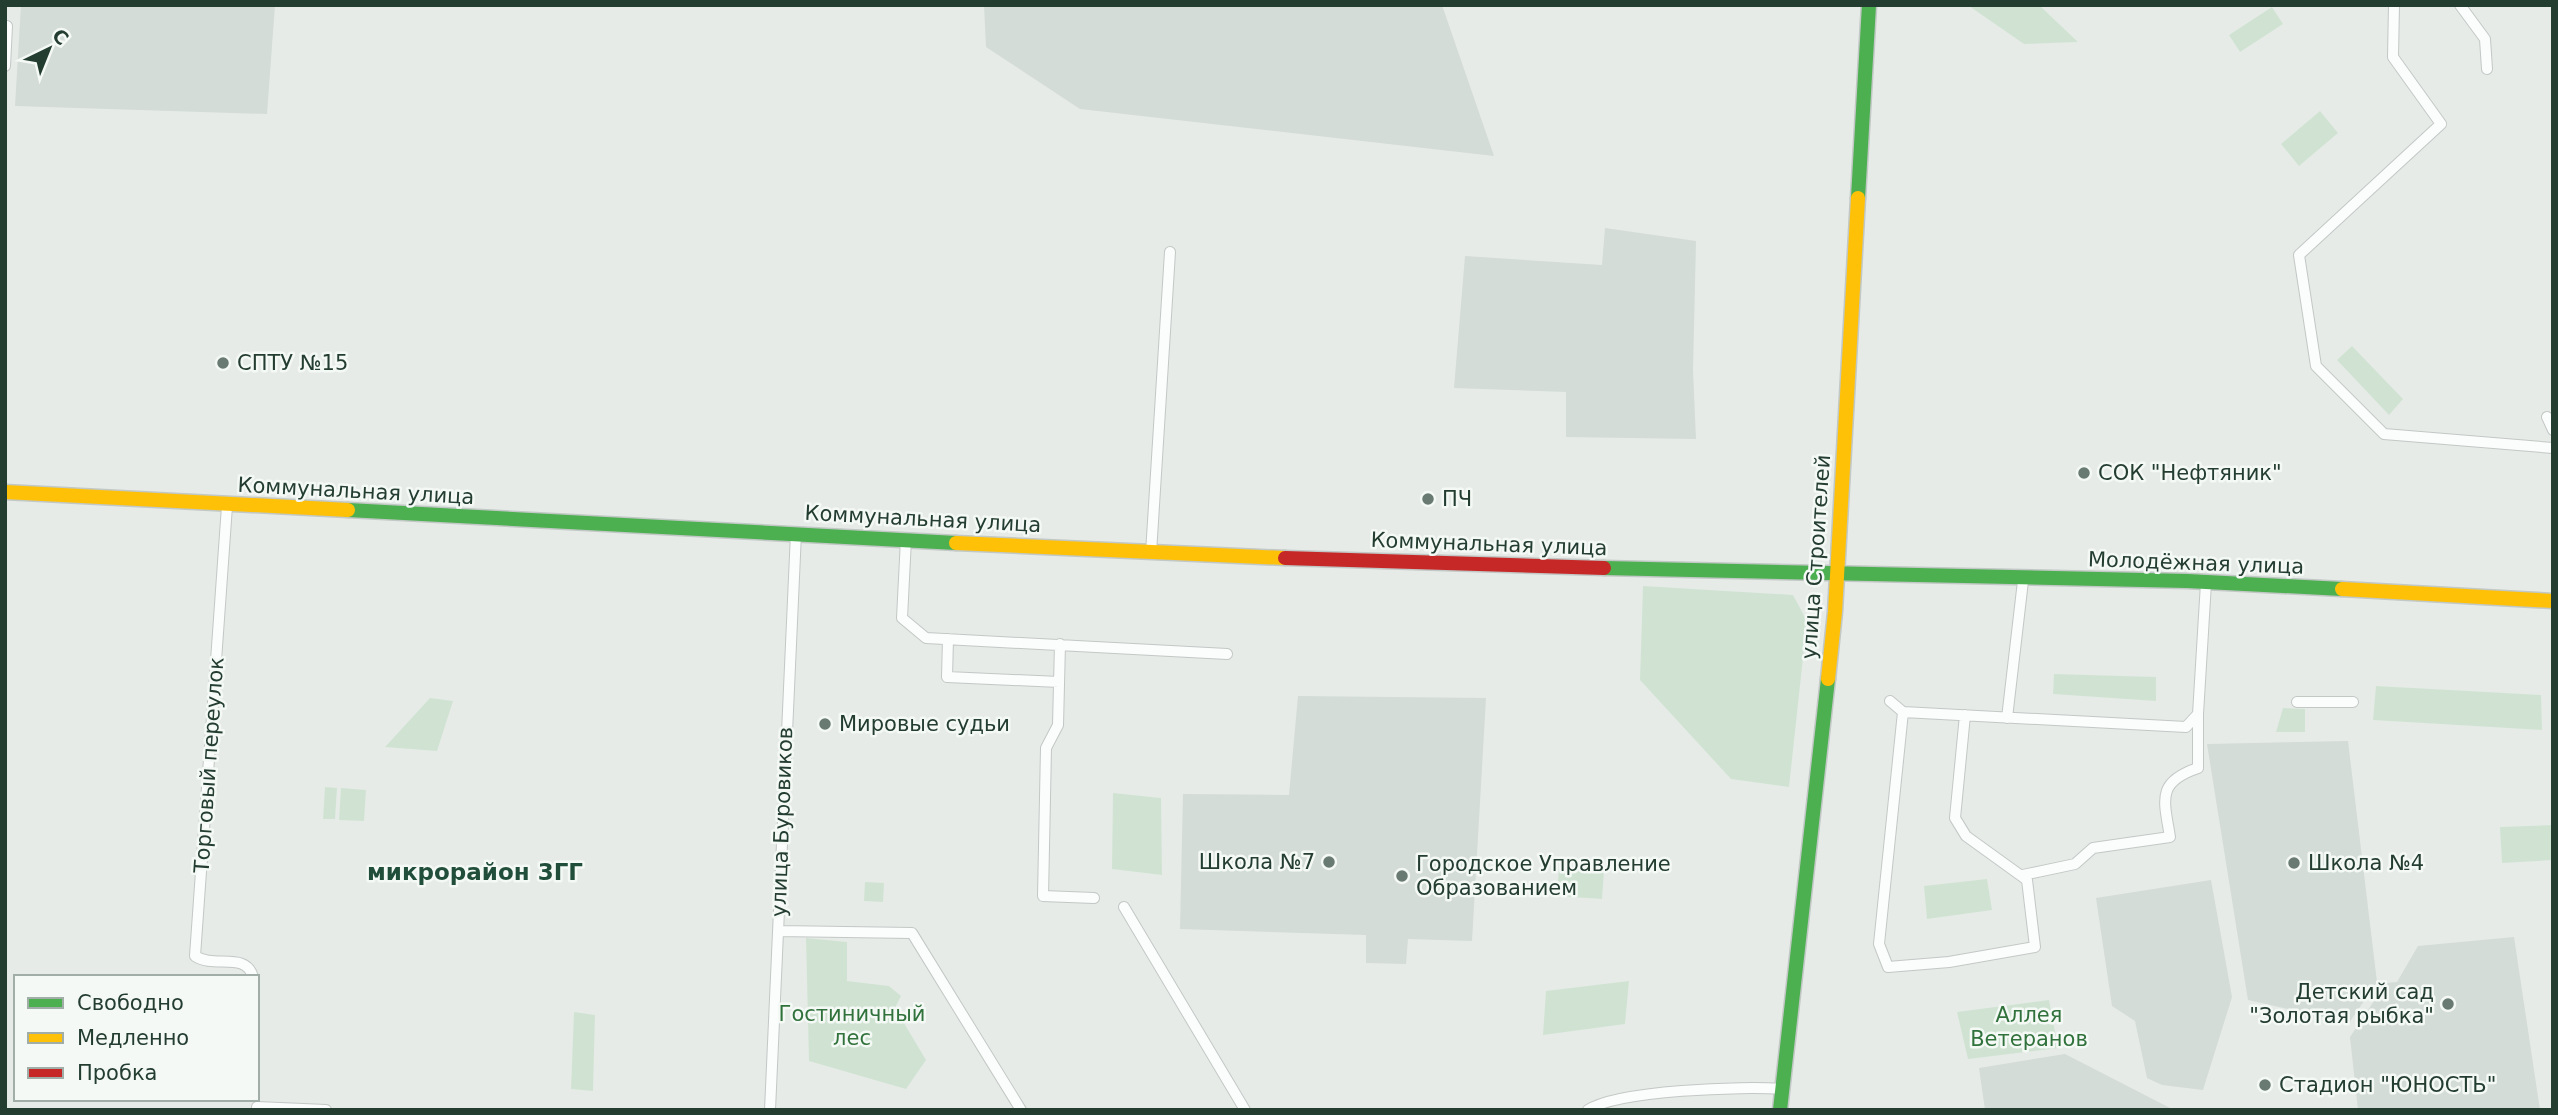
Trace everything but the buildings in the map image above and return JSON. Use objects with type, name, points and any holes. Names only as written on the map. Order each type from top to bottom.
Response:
[{"type":"main road","name":"улица Строителей","points":[[1780,1110],[1838,575],[1870,5]]},
{"type":"main road","name":"Коммунальная улица","points":[[5,492],[227,506],[1151,552],[1838,575]]},
{"type":"main road","name":"Молодёжная улица","points":[[1838,575],[2206,583],[2368,589],[2553,601]]},
{"type":"street","points":[[2394,5],[2393,57],[2441,124],[2299,256],[2316,366],[2385,434],[2553,448]]},
{"type":"street","points":[[2460,5],[2485,39],[2487,69]]},
{"type":"street","points":[[5,66],[7,26]]},
{"type":"street","points":[[1151,552],[1170,252]]},
{"type":"street","points":[[2547,417],[2553,430]]},
{"type":"street","name":"Торговый переулок","points":[[227,506],[195,956],[205,963],[240,961],[250,968],[252,975]]},
{"type":"street","name":"улица Буровиков","points":[[770,1110],[796,533]]},
{"type":"street","points":[[906,539],[902,618],[926,638],[1227,654]]},
{"type":"street","points":[[2007,718],[2023,581]]},
{"type":"street","points":[[2024,875],[2075,864],[2093,848],[2170,836],[2163,793],[2168,785],[2197,768],[2206,583]]},
{"type":"street","points":[[948,639],[947,677],[1059,682]]},
{"type":"street","points":[[1060,644],[1058,725],[1046,748],[1044,896],[1094,898]]},
{"type":"street","points":[[1890,701],[1903,712],[2186,727],[2198,714]]},
{"type":"street","points":[[2297,702],[2353,702]]},
{"type":"street","points":[[1903,712],[1879,944],[1888,967],[1949,962],[2035,947],[2024,875],[1966,835],[1955,818],[1965,715]]},
{"type":"street","points":[[1124,907],[1245,1110]]},
{"type":"street","points":[[778,931],[912,933],[1021,1110]]},
{"type":"street","points":[[1588,1110],[1603,1102],[1726,1087],[1782,1089]]},
{"type":"street","points":[[257,1105],[326,1110]]},
{"type":"shaded area","points":[[21,5],[275,5],[267,114],[15,106]]},
{"type":"shaded area","points":[[984,5],[1442,5],[1494,156],[1080,109],[986,47]]},
{"type":"shaded area","points":[[1605,228],[1696,241],[1693,371],[1696,439],[1566,437],[1566,392],[1454,388],[1465,256],[1602,265]]},
{"type":"shaded area","name":"Школа №7","points":[[1298,696],[1486,698],[1472,941],[1408,939],[1406,964],[1366,963],[1366,935],[1180,929],[1183,794],[1289,795]]},
{"type":"shaded area","name":"Школа №4","points":[[2348,741],[2377,982],[2349,1023],[2248,1000],[2207,744]]},
{"type":"shaded area","points":[[2211,880],[2232,997],[2203,1090],[2162,1085],[2147,1078],[2135,1021],[2112,1006],[2096,898]]},
{"type":"shaded area","name":"Детский сад \"Золотая рыбка\"","points":[[2514,937],[2540,1110],[2358,1110],[2350,1037],[2386,983],[2397,982],[2418,946]]},
{"type":"shaded area","points":[[2065,1054],[2174,1110],[1985,1110],[1979,1068]]},
{"type":"green space","points":[[2039,5],[2078,42],[2024,44],[1969,6]]},
{"type":"green space","points":[[2272,7],[2283,24],[2240,52],[2229,35]]},
{"type":"green space","points":[[2320,111],[2338,133],[2299,166],[2281,144]]},
{"type":"green space","points":[[2352,346],[2403,399],[2389,415],[2337,360]]},
{"type":"green space","points":[[1643,586],[1793,595],[1807,621],[1789,787],[1731,779],[1640,680]]},
{"type":"green space","points":[[2054,674],[2156,677],[2156,701],[2053,694]]},
{"type":"green space","points":[[2376,686],[2541,695],[2542,730],[2373,720]]},
{"type":"green space","points":[[430,698],[453,701],[437,751],[385,747]]},
{"type":"green space","points":[[2283,708],[2305,709],[2305,732],[2276,732]]},
{"type":"green space","points":[[325,787],[337,788],[335,819],[323,819]]},
{"type":"green space","points":[[341,788],[366,790],[364,821],[339,820]]},
{"type":"green space","points":[[1113,793],[1161,798],[1162,875],[1112,869]]},
{"type":"green space","points":[[2553,825],[2553,860],[2502,863],[2500,827]]},
{"type":"green space","points":[[1559,868],[1604,871],[1602,899],[1557,896]]},
{"type":"green space","points":[[1987,879],[1992,910],[1927,919],[1924,886]]},
{"type":"green space","points":[[865,882],[884,883],[883,902],[864,901]]},
{"type":"green space","name":"Гостиничный лес","points":[[806,938],[847,942],[847,981],[889,986],[901,996],[895,1008],[926,1060],[906,1089],[809,1061]]},
{"type":"green space","points":[[1629,981],[1625,1024],[1543,1035],[1546,991]]},
{"type":"green space","name":"Аллея Ветеранов","points":[[2049,1000],[2058,1048],[1968,1059],[1957,1012]]},
{"type":"green space","points":[[574,1012],[595,1015],[593,1091],[571,1089]]},
{"type":"traffic: fast","points":[[1858,198],[1869,5]]},
{"type":"traffic: fast","points":[[348,510],[956,543]]},
{"type":"traffic: fast","points":[[1604,568],[2187,581],[2342,589]]},
{"type":"traffic: fast","points":[[1780,1110],[1828,679]]},
{"type":"traffic: slow","points":[[1828,679],[1835,612],[1858,198]]},
{"type":"traffic: slow","points":[[5,492],[348,510]]},
{"type":"traffic: slow","points":[[956,543],[1285,558]]},
{"type":"traffic: slow","points":[[2342,589],[2553,601]]},
{"type":"traffic: jam","points":[[1285,558],[1604,568]]},
{"type":"place","name":"СПТУ №15","points":[[223,363]]},
{"type":"place","name":"СОК \"Нефтяник\"","points":[[2084,473]]},
{"type":"place","name":"ПЧ","points":[[1428,499]]},
{"type":"place","name":"Мировые судьи","points":[[825,724]]},
{"type":"place","name":"Школа №7","points":[[1329,862]]},
{"type":"place","name":"Школа №4","points":[[2294,863]]},
{"type":"place","name":"Городское Управление Образованием","points":[[1402,876]]},
{"type":"place","name":"Детский сад \"Золотая рыбка\"","points":[[2448,1004]]},
{"type":"place","name":"Стадион \"ЮНОСТЬ\"","points":[[2265,1085]]},
{"type":"district","name":"микрорайон 3ГГ","points":[[475,872]]}]
